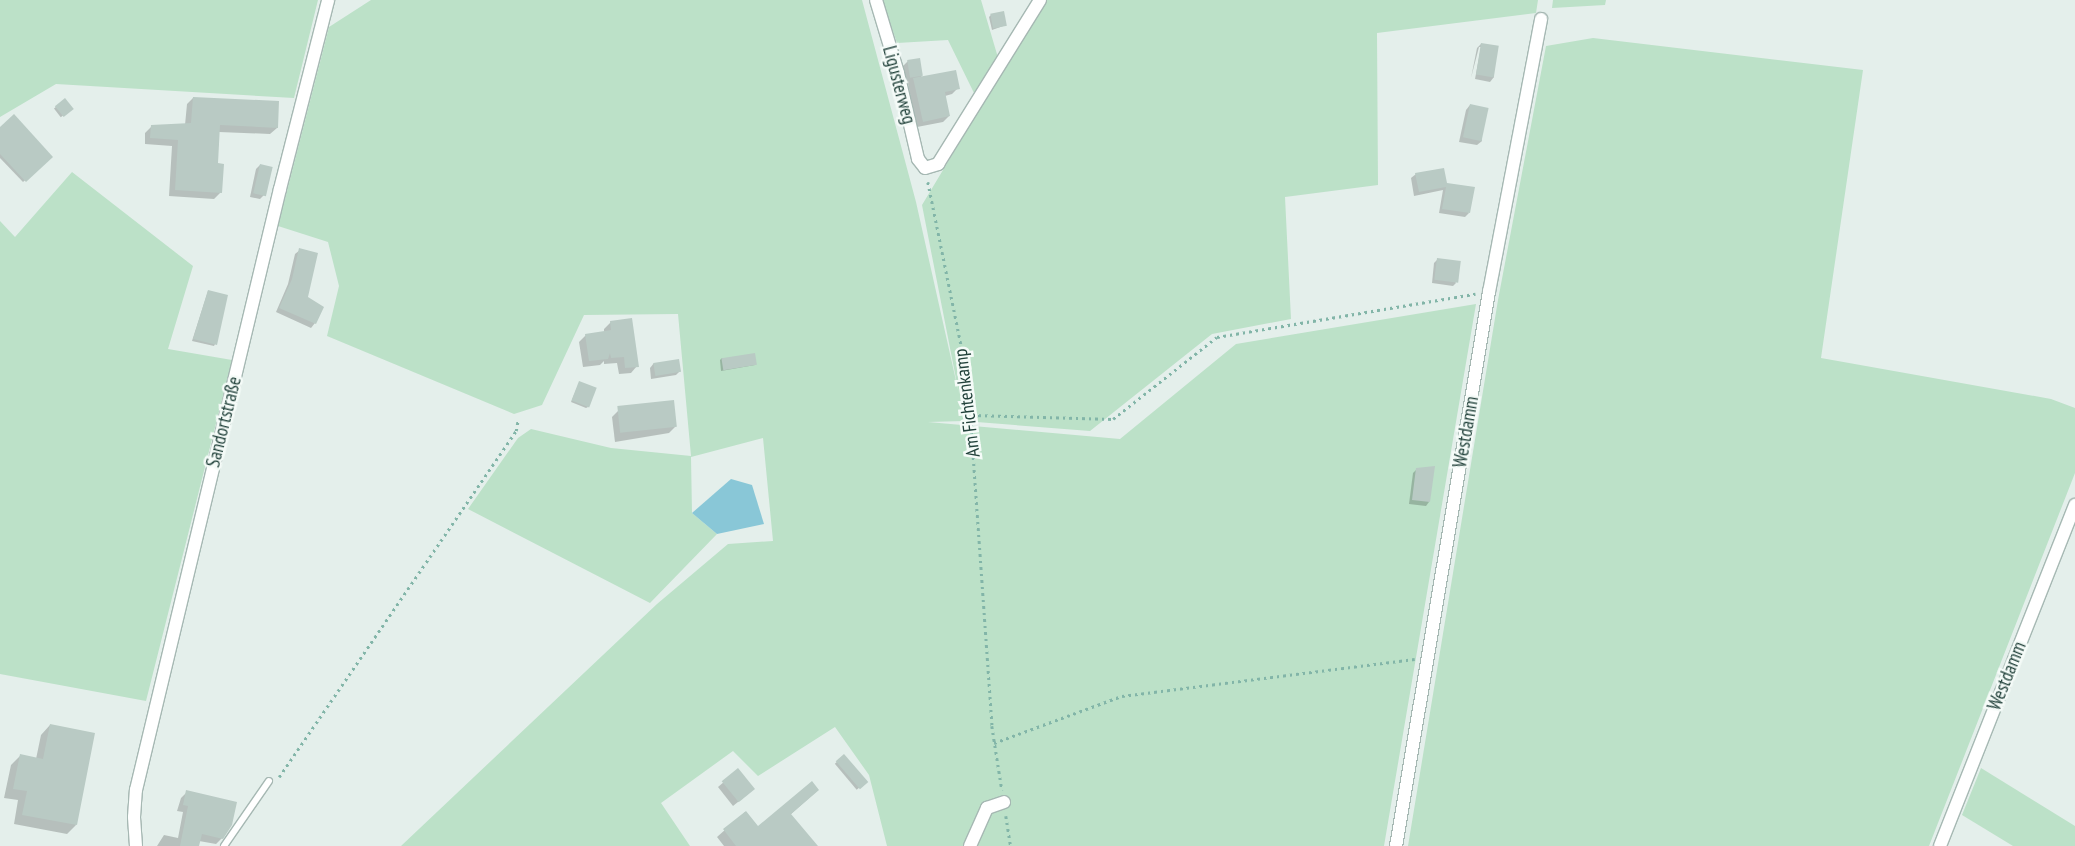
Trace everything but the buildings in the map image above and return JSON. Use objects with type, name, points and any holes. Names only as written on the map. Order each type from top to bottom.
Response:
[{"type":"street","name":"Sandortstraße","points":[[136,846],[134,817],[136,790],[280,190],[328,0]]},
{"type":"street","name":"Ligusterweg","points":[[876,0],[898,72],[918,159],[926,168]]},
{"type":"street","points":[[926,168],[938,164],[1040,0]]},
{"type":"street","name":"Westdamm","points":[[1396,846],[1489,292],[1541,19]]},
{"type":"street","name":"Westdamm","points":[[1940,846],[2075,505]]},
{"type":"street","points":[[970,846],[987,808],[1004,802]]},
{"type":"lane","points":[[224,846],[269,781]]},
{"type":"path","name":"Am Fichtenkamp","points":[[926,168],[968,378],[994,743],[1011,846]]},
{"type":"path","points":[[972,415],[1113,419],[1217,337],[1489,292]]},
{"type":"path","points":[[269,781],[277,780],[516,431],[518,420]]},
{"type":"path","points":[[994,743],[1122,696],[1428,657]]},
{"type":"green space","points":[[0,0],[318,0],[294,98],[56,84],[0,117]]},
{"type":"green space","points":[[371,0],[862,0],[916,202],[959,394],[922,205],[1045,0],[1538,0],[1536,13],[1377,33],[1378,185],[1285,197],[1291,319],[1212,334],[1090,431],[964,421],[928,422],[1120,439],[1236,344],[1476,304],[1384,846],[887,846],[869,775],[835,727],[758,776],[733,751],[661,803],[690,846],[401,846],[657,604],[728,544],[773,541],[763,438],[691,457],[692,513],[717,534],[650,603],[468,509],[518,438],[531,429],[611,448],[691,456],[678,314],[584,315],[542,405],[514,414],[327,336],[339,286],[328,242],[278,226],[329,27]]},
{"type":"green space","points":[[882,0],[981,0],[999,61],[974,93],[948,40],[897,43]]},
{"type":"green space","points":[[1553,0],[1606,0],[1605,5],[1552,8]]},
{"type":"green space","points":[[1593,38],[1863,70],[1821,358],[2051,399],[2075,408],[2075,473],[1929,846],[1408,846],[1498,300],[1546,46]]},
{"type":"green space","points":[[72,172],[193,266],[168,349],[232,360],[146,701],[0,674],[0,221],[15,237]]},
{"type":"green space","points":[[1981,768],[2075,826],[2075,846],[2013,846],[1962,815]]},
{"type":"water","points":[[731,479],[752,485],[764,524],[717,534],[692,513]]}]
